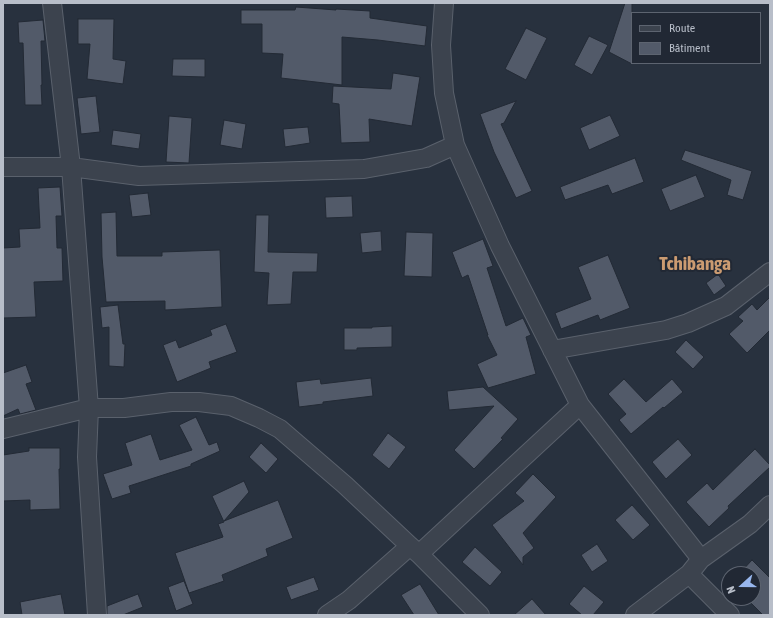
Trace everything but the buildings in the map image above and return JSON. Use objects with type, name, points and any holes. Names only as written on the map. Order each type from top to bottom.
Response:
[{"type":"street","points":[[52,3],[71,167],[89,408],[87,457],[97,615]]},
{"type":"street","points":[[444,3],[441,45],[444,93],[455,144],[500,246],[580,405],[701,559]]},
{"type":"street","points":[[3,167],[71,167],[139,176],[364,169],[426,158],[455,144]]},
{"type":"street","points":[[552,350],[666,330],[688,323],[726,306],[770,272]]},
{"type":"street","points":[[3,429],[89,408],[124,408],[171,402],[199,402],[231,406],[280,429],[345,484],[480,615]]},
{"type":"street","points":[[327,615],[414,550],[580,405]]},
{"type":"street","points":[[635,615],[689,574],[701,559],[750,524],[770,505]]},
{"type":"street","points":[[689,574],[730,615]]},
{"type":"district","name":"Tchibanga","points":[[695,264]]}]
